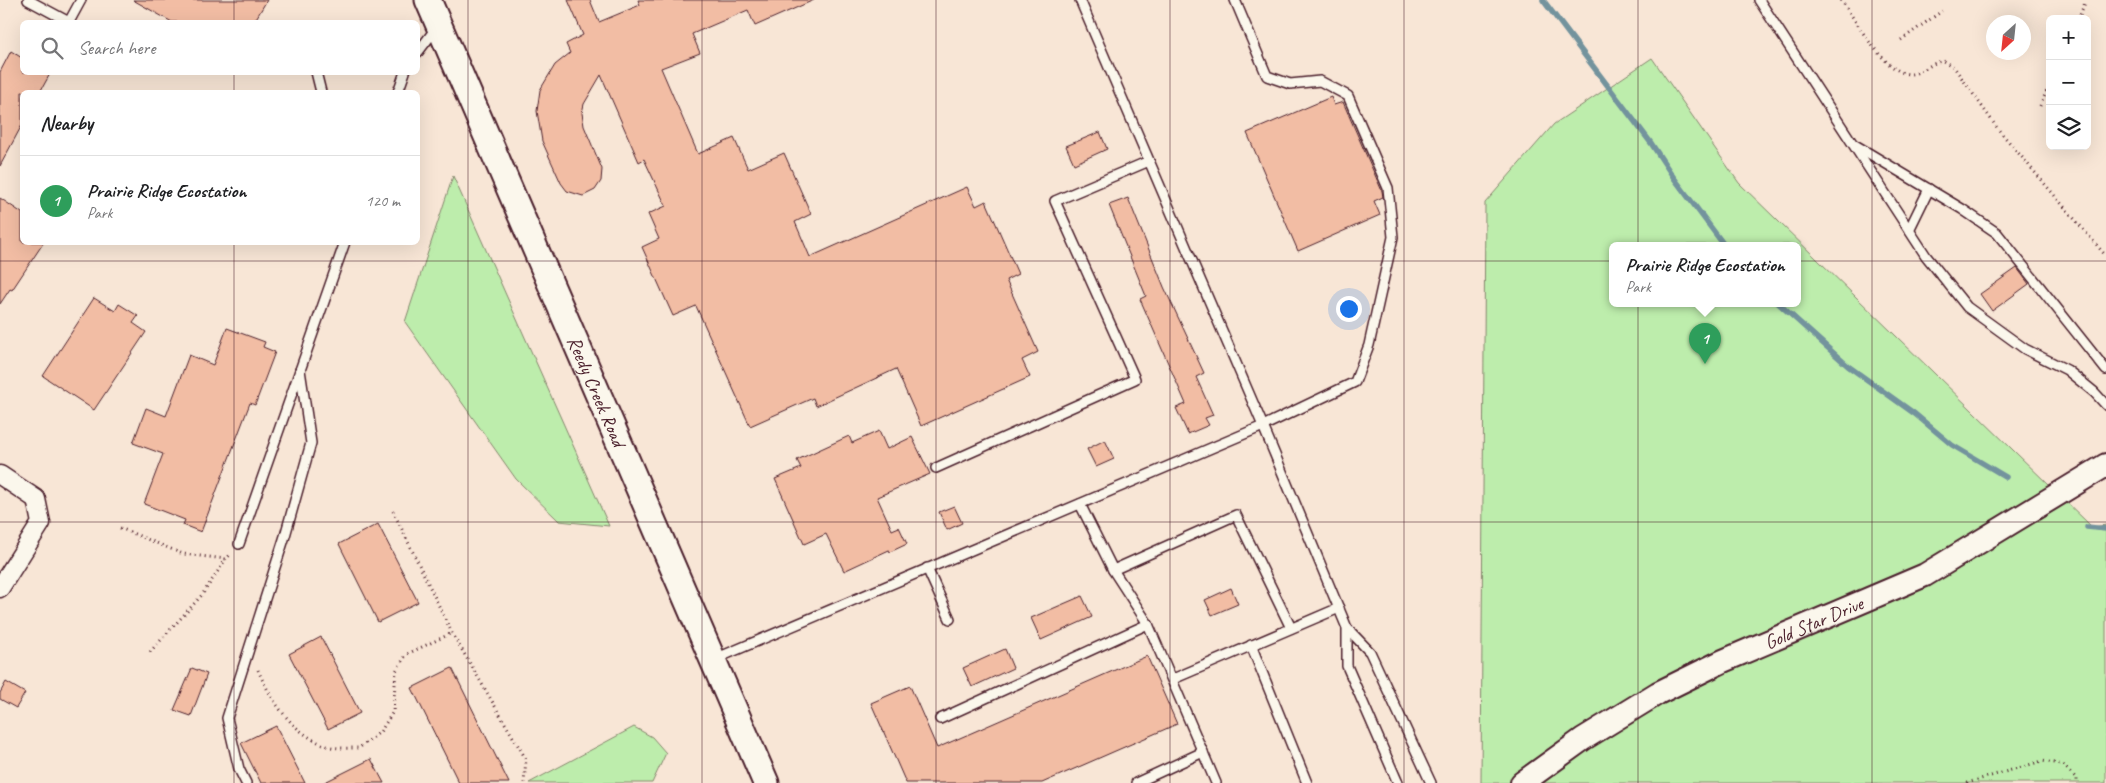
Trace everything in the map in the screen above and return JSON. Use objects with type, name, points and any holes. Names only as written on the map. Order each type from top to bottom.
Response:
[{"type":"main road","name":"Reedy Creek Road","points":[[428,0],[766,783]]},
{"type":"street","name":"Gold Star Drive","points":[[1522,783],[1583,739],[1658,693],[1722,661],[1925,575],[2106,465]]},
{"type":"street","points":[[0,475],[36,499],[41,523],[0,588]]},
{"type":"lane","points":[[28,0],[65,20]]},
{"type":"lane","points":[[70,20],[81,0]]},
{"type":"lane","points":[[1080,0],[1339,608],[1347,628],[1347,666],[1398,783]]},
{"type":"lane","points":[[712,660],[1263,426],[1355,382],[1369,345],[1379,292],[1393,237],[1388,188],[1348,96],[1320,80],[1290,84],[1267,76],[1235,0]]},
{"type":"lane","points":[[1759,0],[1926,256],[1967,307],[2025,349],[2066,370],[2094,392],[2106,405]]},
{"type":"lane","points":[[420,49],[439,25]]},
{"type":"lane","points":[[317,75],[320,90]]},
{"type":"lane","points":[[399,90],[404,75]]},
{"type":"lane","points":[[1851,143],[1929,189],[1997,233],[2106,370]]},
{"type":"lane","points":[[936,468],[1135,380],[1055,201],[1149,160]]},
{"type":"lane","points":[[1909,230],[1929,189]]},
{"type":"lane","points":[[240,544],[344,245]]},
{"type":"lane","points":[[246,783],[239,769],[227,718],[285,536],[312,443],[300,370]]},
{"type":"lane","points":[[1080,504],[1114,570],[1148,624],[1216,783]]},
{"type":"lane","points":[[1114,570],[1236,515],[1291,628]]},
{"type":"lane","points":[[927,568],[950,619]]},
{"type":"lane","points":[[1173,679],[1339,608]]},
{"type":"lane","points":[[940,719],[1148,624]]},
{"type":"lane","points":[[1347,628],[1370,652],[1431,783]]},
{"type":"lane","points":[[1251,645],[1307,783]]},
{"type":"lane","points":[[1136,783],[1204,752]]},
{"type":"path","points":[[1841,0],[1879,53],[1895,69],[1911,74],[1943,61],[1954,67],[1998,129],[2106,256]]},
{"type":"path","points":[[2080,15],[2086,3]]},
{"type":"path","points":[[1901,40],[1942,12]]},
{"type":"path","points":[[2040,106],[2046,93]]},
{"type":"path","points":[[393,511],[452,633],[526,759],[524,783]]},
{"type":"path","points":[[120,528],[183,554],[226,559]]},
{"type":"path","points":[[150,652],[202,595],[226,559],[240,544]]},
{"type":"path","points":[[249,648],[269,696],[293,726],[328,746],[359,748],[380,732],[393,712],[396,671],[407,654],[452,633]]},
{"type":"path","points":[[1967,783],[2042,761],[2062,764],[2077,779],[2077,783]]},
{"type":"green space","points":[[1652,58],[1739,183],[1800,242],[1609,242],[1609,307],[1801,307],[1801,243],[2092,527],[2106,525],[2106,783],[1481,783],[1485,203],[1554,124]]},
{"type":"green space","points":[[453,176],[609,526],[559,521],[516,479],[405,322]]},
{"type":"green space","points":[[634,727],[652,737],[666,753],[652,783],[529,783]]},
{"type":"building","points":[[133,0],[267,0],[255,20],[168,20]]},
{"type":"building","points":[[568,0],[590,0],[599,22],[640,5],[638,0],[814,0],[755,26],[748,10],[692,34],[700,53],[661,68],[698,154],[734,138],[748,169],[784,153],[811,214],[795,222],[810,257],[967,187],[976,206],[986,201],[1018,274],[1006,280],[1038,352],[1022,360],[1030,377],[921,426],[896,369],[816,406],[813,398],[750,426],[696,306],[673,316],[642,247],[659,239],[648,214],[666,206],[644,159],[639,162],[601,75],[584,104],[582,113],[584,126],[602,169],[601,181],[595,190],[583,196],[567,191],[561,183],[542,141],[537,111],[540,90],[555,65],[570,53],[566,44],[583,35]]},
{"type":"building","points":[[11,51],[20,57],[20,75],[49,75],[41,90],[20,90],[20,129],[0,166],[0,72]]},
{"type":"building","points":[[1331,97],[1334,105],[1343,102],[1382,191],[1383,197],[1374,201],[1380,215],[1298,251],[1247,133]]},
{"type":"building","points":[[1100,132],[1107,149],[1074,164],[1066,146]]},
{"type":"building","points":[[0,198],[20,212],[20,245],[42,245],[12,290],[10,289],[0,304]]},
{"type":"building","points":[[1128,198],[1164,287],[1204,373],[1196,377],[1213,415],[1205,418],[1209,425],[1188,434],[1176,408],[1186,404],[1140,299],[1146,296],[1109,205]]},
{"type":"building","points":[[2017,268],[2029,284],[1992,311],[1980,294]]},
{"type":"building","points":[[94,298],[115,311],[119,304],[138,316],[133,323],[146,332],[94,410],[43,376]]},
{"type":"building","points":[[227,328],[265,342],[263,347],[275,352],[255,405],[250,403],[201,532],[183,525],[185,520],[144,504],[163,454],[133,443],[146,408],[166,416],[189,355],[213,365]]},
{"type":"building","points":[[879,431],[887,449],[912,437],[930,474],[877,497],[892,530],[899,527],[907,544],[890,552],[889,550],[844,571],[826,534],[804,544],[775,479],[801,468],[797,460],[849,436],[852,443]]},
{"type":"building","points":[[1105,440],[1114,459],[1096,467],[1087,449]]},
{"type":"building","points":[[954,506],[962,523],[947,530],[939,512]]},
{"type":"building","points":[[378,524],[418,602],[378,622],[339,544]]},
{"type":"building","points":[[1231,588],[1238,604],[1212,615],[1205,600]]},
{"type":"building","points":[[1082,596],[1092,617],[1041,640],[1031,618]]},
{"type":"building","points":[[321,637],[360,713],[328,729],[289,654]]},
{"type":"building","points":[[1005,649],[1013,668],[972,687],[963,668]]},
{"type":"building","points":[[1147,656],[1177,724],[1042,783],[906,783],[871,703],[910,686],[937,748]]},
{"type":"building","points":[[192,668],[207,674],[191,716],[174,710]]},
{"type":"building","points":[[452,668],[509,783],[459,783],[412,688]]},
{"type":"building","points":[[6,682],[25,693],[16,708],[0,699],[0,693]]},
{"type":"building","points":[[276,726],[305,783],[261,783],[241,743]]},
{"type":"building","points":[[371,759],[384,783],[323,783]]},
{"type":"waterway","points":[[1543,0],[1651,143],[1674,178],[1722,242]]},
{"type":"waterway","points":[[1782,307],[1848,366],[1915,414],[1952,445],[2006,477]]},
{"type":"waterway","points":[[2087,527],[2106,529]]},
{"type":"place","name":"Prairie Ridge Ecostation","points":[[1705,364]]}]
